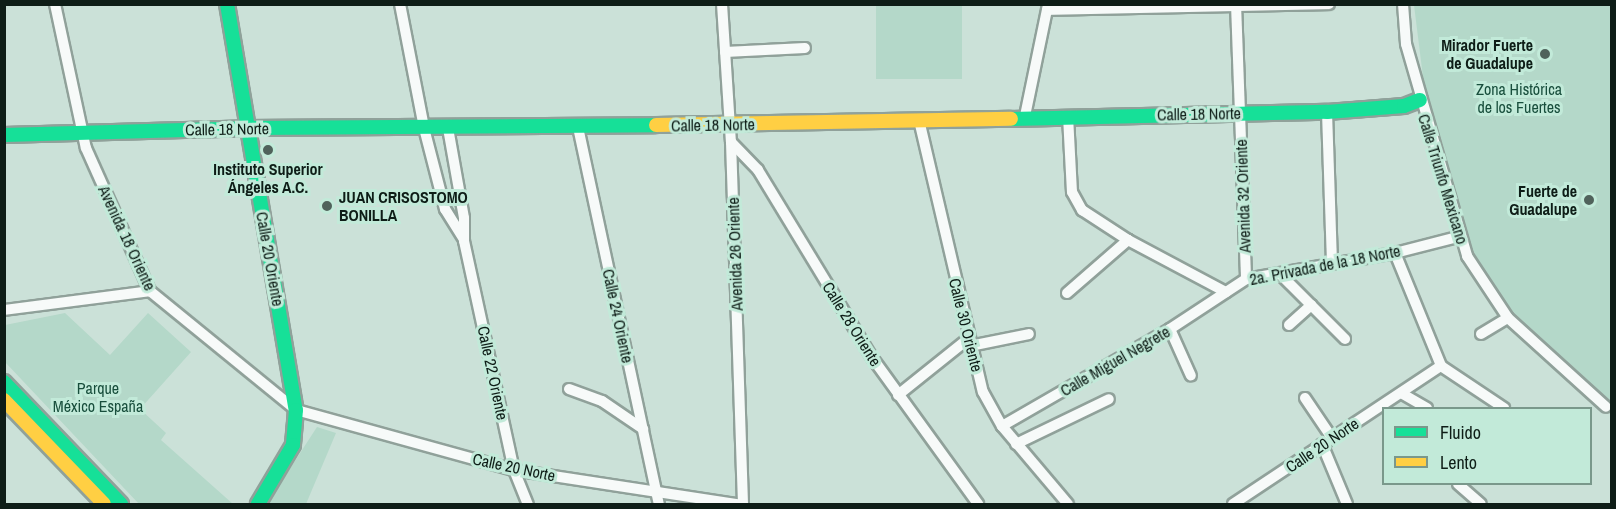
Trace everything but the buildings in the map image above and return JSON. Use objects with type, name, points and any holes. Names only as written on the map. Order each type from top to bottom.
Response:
[{"type":"street","name":"Avenida 18 Oriente","points":[[55,4],[80,131],[150,291],[296,410]]},
{"type":"street","name":"Calle 20 Oriente","points":[[227,4],[296,410],[293,445],[258,504]]},
{"type":"street","name":"Calle 22 Oriente","points":[[400,4],[424,128],[445,209],[464,241]]},
{"type":"street","name":"Avenida 26 Oriente","points":[[722,4],[731,142],[743,504]]},
{"type":"street","points":[[1025,116],[1048,7],[1329,4]]},
{"type":"street","name":"Calle Triunfo Mexicano","points":[[1403,4],[1406,44],[1458,237],[1478,276],[1508,318],[1606,407]]},
{"type":"street","name":"Avenida 32 Oriente","points":[[1236,5],[1246,279]]},
{"type":"street","points":[[725,52],[805,48]]},
{"type":"street","name":"Calle 18 Norte","points":[[4,135],[80,131],[248,128],[729,126],[1025,116],[1327,112],[1404,106],[1420,100]]},
{"type":"street","points":[[1327,112],[1332,262]]},
{"type":"street","points":[[1068,116],[1075,203],[1128,240],[1226,292]]},
{"type":"street","name":"Calle 30 Oriente","points":[[919,120],[969,342],[983,392],[1002,426],[1068,504]]},
{"type":"street","name":"Calle 24 Oriente","points":[[578,127],[659,504]]},
{"type":"street","name":"Calle 22 Oriente","points":[[448,128],[464,218],[464,241],[514,470],[528,504]]},
{"type":"street","name":"Calle 28 Oriente","points":[[731,142],[758,170],[897,395],[978,504]]},
{"type":"street","name":"2a. Privada de la 18 Norte","points":[[1226,292],[1246,279],[1332,262],[1395,253],[1458,237]]},
{"type":"street","points":[[1067,293],[1128,240]]},
{"type":"street","points":[[1395,253],[1441,366],[1502,407]]},
{"type":"street","points":[[1280,274],[1345,339]]},
{"type":"street","points":[[4,310],[150,291]]},
{"type":"street","name":"Calle Miguel Negrete","points":[[1002,426],[1170,329],[1226,292]]},
{"type":"street","points":[[1289,325],[1311,305]]},
{"type":"street","points":[[1480,334],[1508,318]]},
{"type":"street","points":[[1170,329],[1191,376]]},
{"type":"street","points":[[897,395],[969,342],[1029,334]]},
{"type":"street","name":"Calle 20 Norte","points":[[1233,504],[1441,366]]},
{"type":"street","points":[[4,382],[121,504]]},
{"type":"street","points":[[569,389],[602,401],[643,429]]},
{"type":"street","points":[[1401,393],[1425,407]]},
{"type":"street","points":[[1305,398],[1332,438]]},
{"type":"street","points":[[1016,444],[1108,399]]},
{"type":"street","points":[[4,400],[104,504]]},
{"type":"street","name":"Calle 20 Norte","points":[[296,410],[514,470],[737,504]]},
{"type":"street","points":[[1322,444],[1347,504]]},
{"type":"street","points":[[1460,485],[1481,504]]},
{"type":"green space","points":[[876,5],[962,5],[962,79],[876,79]]},
{"type":"green space","name":"Zona Histórica de los Fuertes","points":[[1414,5],[1611,5],[1611,404],[1513,321],[1477,264],[1428,117]]},
{"type":"green space","name":"Parque México España","points":[[65,313],[110,355],[148,313],[191,352],[140,409],[166,433],[161,440],[233,504],[139,504],[5,362],[5,325]]},
{"type":"green space","points":[[317,427],[336,433],[306,504],[267,504]]},
{"type":"traffic: fast","points":[[227,4],[296,410],[293,445],[258,504]]},
{"type":"traffic: fast","points":[[1011,119],[1327,112],[1404,106],[1420,100]]},
{"type":"traffic: fast","points":[[4,135],[248,128],[656,125]]},
{"type":"traffic: fast","points":[[4,382],[121,504]]},
{"type":"traffic: slow","points":[[656,125],[1011,119]]},
{"type":"traffic: slow","points":[[4,400],[104,504]]},
{"type":"place","name":"Mirador Fuerte de Guadalupe","points":[[1545,54]]},
{"type":"place","name":"Instituto Superior Ángeles A.C.","points":[[268,150]]},
{"type":"place","name":"Fuerte de Guadalupe","points":[[1589,200]]},
{"type":"place","name":"JUAN CRISOSTOMO BONILLA","points":[[327,206]]}]
